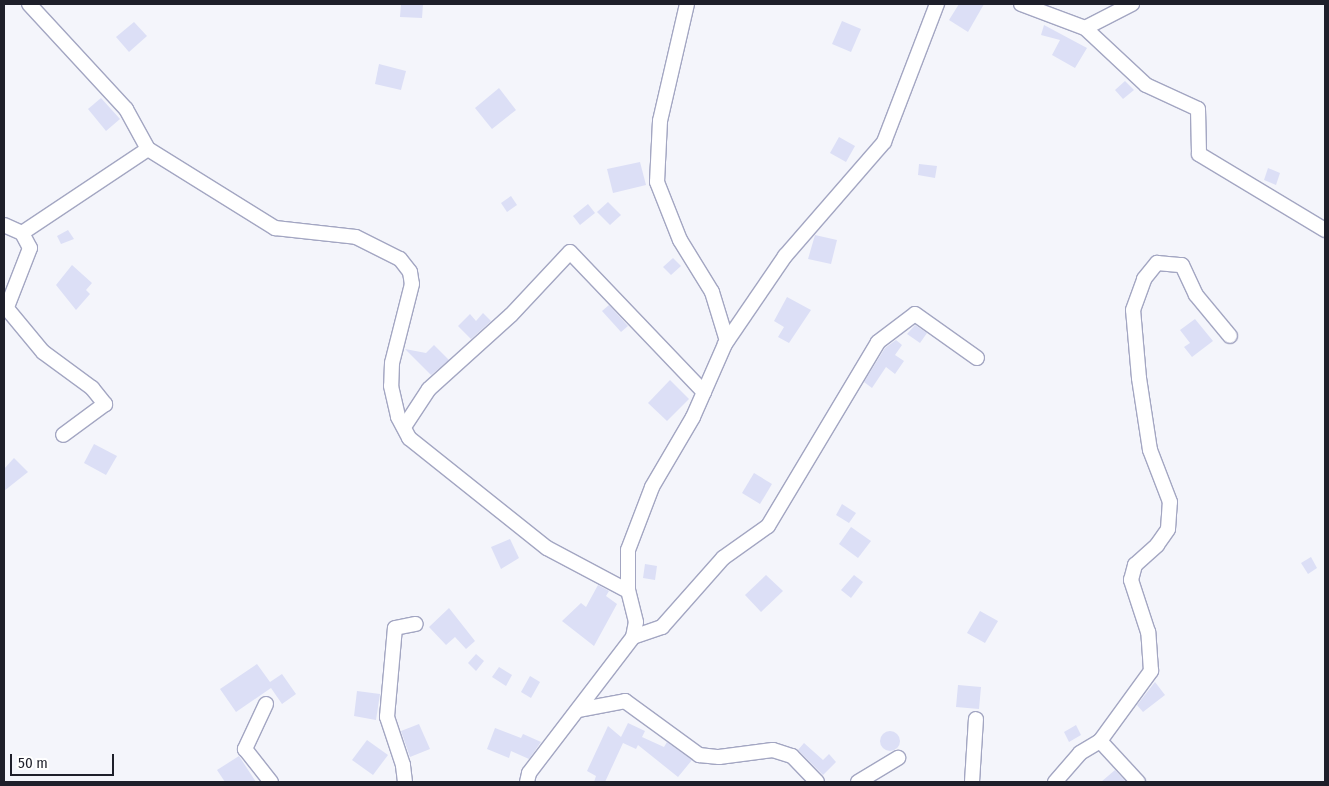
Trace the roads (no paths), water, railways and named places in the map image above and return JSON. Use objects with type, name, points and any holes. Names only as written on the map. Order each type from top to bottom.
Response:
[{"type":"street","points":[[29,4],[126,109],[148,149],[275,228],[368,240],[400,259],[410,272],[412,284],[392,363],[391,386],[409,438],[547,548],[628,591]]},
{"type":"street","points":[[688,4],[660,121],[657,182],[680,240],[712,292],[727,341]]},
{"type":"street","points":[[527,782],[529,773],[633,637],[636,622],[628,591],[628,550],[652,487],[704,392],[727,341],[785,256],[884,142],[937,4]]},
{"type":"street","points":[[1021,4],[1085,28],[1146,85],[1198,109],[1199,154],[1325,230]]},
{"type":"street","points":[[1085,28],[1132,4]]},
{"type":"street","points":[[22,233],[148,149]]},
{"type":"street","points":[[4,225],[22,233],[30,248],[5,306],[43,352],[92,388],[105,404],[63,435]]},
{"type":"street","points":[[404,427],[430,389],[511,315],[570,252],[704,392]]},
{"type":"street","points":[[1055,782],[1080,753],[1100,741],[1151,671],[1148,632],[1131,580],[1135,565],[1157,545],[1168,528],[1170,502],[1150,450],[1139,378],[1133,310],[1144,279],[1157,264],[1182,265],[1196,294],[1230,336]]},
{"type":"street","points":[[633,637],[662,627],[723,558],[768,526],[878,342],[915,314],[977,358]]},
{"type":"street","points":[[405,782],[403,765],[387,717],[394,628],[416,624]]},
{"type":"street","points":[[578,710],[625,701],[699,755],[719,757],[773,750],[792,756],[817,782]]},
{"type":"street","points":[[266,704],[245,749],[271,782]]},
{"type":"street","points":[[972,782],[976,719]]},
{"type":"street","points":[[1100,741],[1138,782]]},
{"type":"street","points":[[858,782],[898,758]]}]
